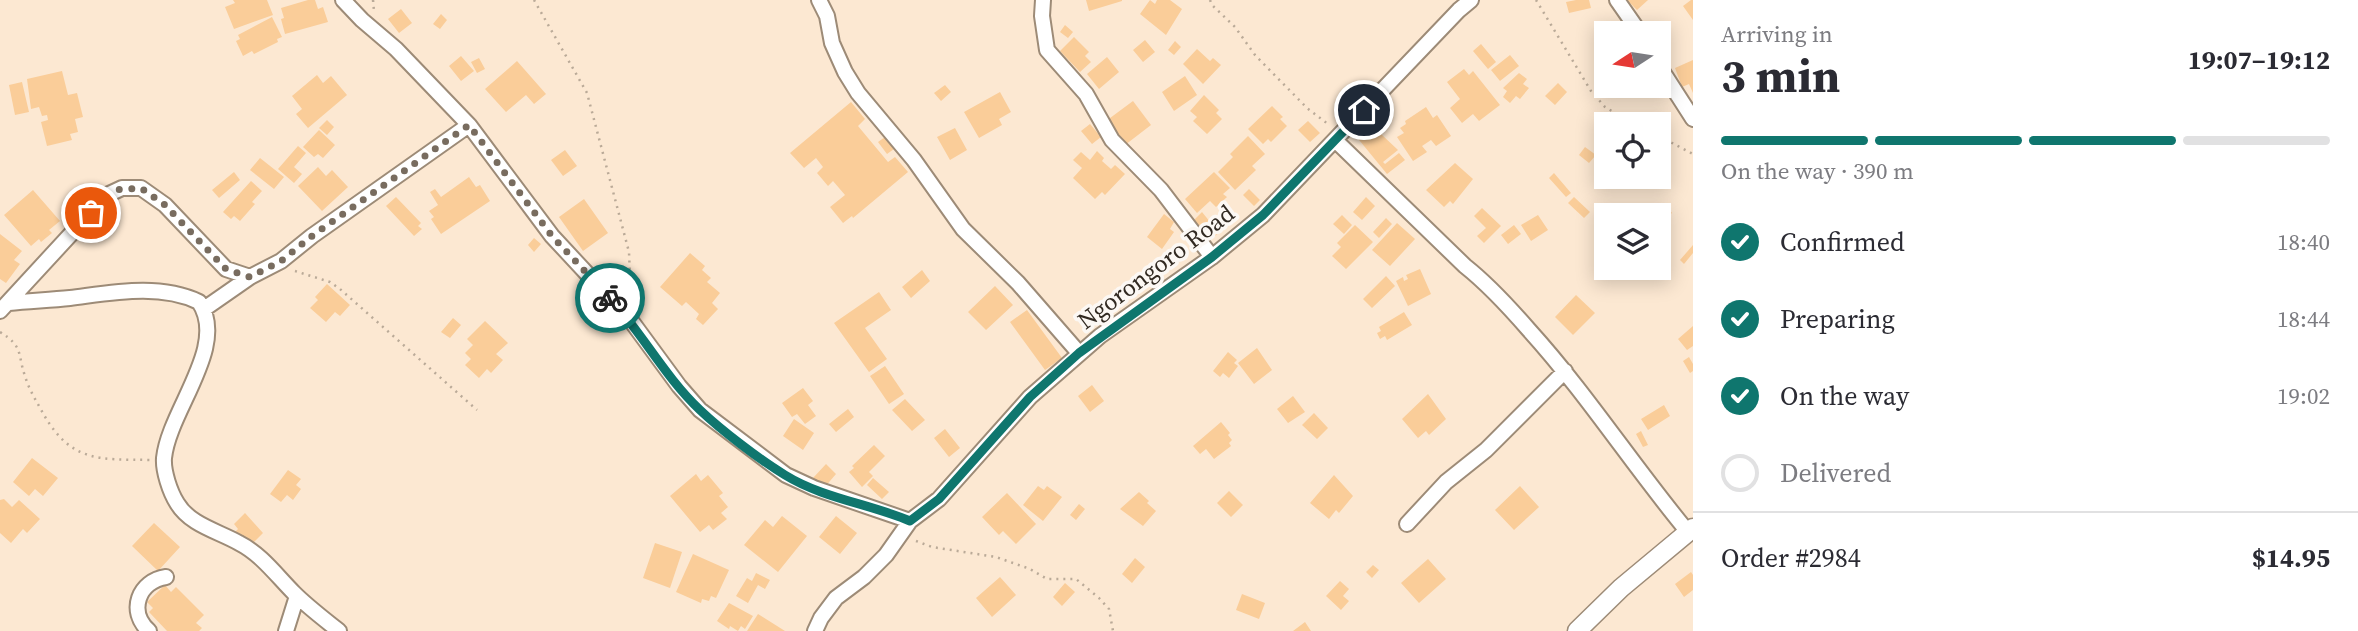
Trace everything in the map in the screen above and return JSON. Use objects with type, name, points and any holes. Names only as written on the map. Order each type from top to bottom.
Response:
[{"type":"street","points":[[343,0],[396,49],[469,125],[552,236],[632,322],[700,410],[786,475],[814,488],[910,521]]},
{"type":"street","points":[[819,0],[827,16],[832,43],[845,72],[863,101],[914,160],[963,229],[1018,283],[1079,353]]},
{"type":"street","points":[[1043,0],[1043,29],[1047,50],[1086,94],[1112,140],[1161,190],[1212,257]]},
{"type":"street","name":"Ngorongoro Road","points":[[815,631],[836,598],[864,578],[886,555],[910,521],[939,499],[1030,397],[1079,353],[1212,257],[1285,195],[1471,0]]},
{"type":"street","points":[[1617,0],[1632,21]]},
{"type":"street","points":[[1671,85],[1693,119]]},
{"type":"street","points":[[204,309],[250,277],[281,261],[469,125]]},
{"type":"street","points":[[1338,137],[1465,266],[1485,282],[1565,370],[1647,483],[1690,530],[1621,588],[1577,631]]},
{"type":"street","points":[[5,307],[107,195],[122,188],[141,188],[165,205],[226,269],[250,277]]},
{"type":"street","points":[[5,307],[110,292],[151,291],[199,302],[208,322],[207,340],[200,364],[168,440],[163,460],[177,504],[188,517],[256,554],[297,596],[340,631]]},
{"type":"street","points":[[1407,524],[1446,482],[1486,450],[1565,370]]},
{"type":"street","points":[[149,631],[144,627],[137,611],[138,601],[148,583],[166,577]]},
{"type":"street","points":[[286,631],[297,596]]},
{"type":"path","points":[[534,0],[587,93],[629,252],[632,322]]},
{"type":"path","points":[[1210,0],[1236,27],[1255,55],[1338,137]]},
{"type":"path","points":[[1536,0],[1591,91],[1605,107],[1614,112]]},
{"type":"path","points":[[1671,142],[1693,154]]},
{"type":"path","points":[[281,261],[295,271],[330,282],[340,289],[477,410]]},
{"type":"path","points":[[0,332],[18,346],[28,387],[49,424],[70,447],[85,455],[107,459],[163,460]]},
{"type":"path","points":[[900,535],[932,547],[996,557],[1030,569],[1047,579],[1076,579],[1109,609],[1113,631]]},
{"type":"building","points":[[233,0],[267,0],[273,15],[234,29],[225,7],[235,3]]},
{"type":"building","points":[[315,0],[318,9],[323,7],[328,22],[285,34],[281,8]]},
{"type":"building","points":[[1086,0],[1122,0],[1122,1],[1089,11]]},
{"type":"building","points":[[1150,0],[1155,4],[1157,0],[1170,0],[1182,9],[1166,35],[1140,14]]},
{"type":"building","points":[[1589,0],[1591,8],[1569,13],[1566,2]]},
{"type":"building","points":[[1627,0],[1648,0],[1637,10]]},
{"type":"building","points":[[1693,0],[1693,20],[1683,6]]},
{"type":"building","points":[[401,9],[412,23],[399,33],[388,19]]},
{"type":"building","points":[[441,14],[447,20],[440,29],[433,24]]},
{"type":"building","points":[[272,17],[282,37],[277,39],[278,42],[254,54],[252,51],[243,56],[236,41],[240,39],[238,35]]},
{"type":"building","points":[[1065,25],[1073,32],[1068,38],[1060,32]]},
{"type":"building","points":[[1074,37],[1089,52],[1085,56],[1091,62],[1080,72],[1060,51]]},
{"type":"building","points":[[1145,40],[1155,52],[1143,62],[1133,50]]},
{"type":"building","points":[[1175,41],[1181,47],[1174,55],[1168,50]]},
{"type":"building","points":[[1481,44],[1496,62],[1488,69],[1473,51]]},
{"type":"building","points":[[1197,49],[1210,61],[1213,58],[1221,65],[1203,84],[1183,64]]},
{"type":"building","points":[[1510,55],[1519,66],[1500,81],[1491,70]]},
{"type":"building","points":[[461,56],[474,71],[461,81],[449,66]]},
{"type":"building","points":[[1107,57],[1119,72],[1099,89],[1087,74]]},
{"type":"building","points":[[479,58],[485,69],[477,73],[471,62]]},
{"type":"building","points":[[1693,60],[1693,93],[1689,84],[1682,87],[1675,68]]},
{"type":"building","points":[[517,61],[546,94],[534,104],[526,95],[506,112],[485,89]]},
{"type":"building","points":[[1464,69],[1469,75],[1473,71],[1500,105],[1479,121],[1473,114],[1462,123],[1450,108],[1460,99],[1447,82]]},
{"type":"building","points":[[62,71],[68,95],[77,93],[83,117],[75,119],[78,132],[70,134],[72,140],[47,146],[41,122],[48,120],[47,115],[42,116],[39,107],[31,109],[27,79]]},
{"type":"building","points":[[1519,73],[1527,79],[1523,84],[1529,88],[1520,99],[1516,96],[1510,103],[1503,97],[1507,91],[1503,88]]},
{"type":"building","points":[[317,75],[323,83],[331,76],[347,95],[308,128],[296,114],[302,109],[292,96]]},
{"type":"building","points":[[1185,76],[1197,95],[1174,111],[1162,92]]},
{"type":"building","points":[[22,82],[29,112],[15,115],[9,85]]},
{"type":"building","points":[[1558,83],[1567,92],[1555,105],[1545,96]]},
{"type":"building","points":[[945,85],[951,92],[941,101],[934,93]]},
{"type":"building","points":[[1000,92],[1011,112],[999,119],[1002,125],[979,138],[964,112]]},
{"type":"building","points":[[1204,95],[1219,110],[1216,113],[1222,119],[1207,134],[1193,121],[1197,117],[1190,111]]},
{"type":"building","points":[[1133,101],[1151,125],[1125,145],[1106,121]]},
{"type":"building","points":[[851,102],[865,119],[858,126],[888,162],[895,157],[908,172],[853,218],[852,216],[843,223],[830,207],[845,195],[833,181],[828,186],[817,173],[823,167],[816,158],[804,168],[790,153]]},
{"type":"building","points":[[1272,106],[1283,117],[1280,119],[1287,126],[1271,142],[1268,139],[1263,144],[1248,129]]},
{"type":"building","points":[[1426,107],[1433,118],[1437,115],[1451,136],[1436,146],[1431,140],[1422,146],[1427,152],[1413,161],[1397,137],[1404,133],[1400,128],[1406,124],[1405,121]]},
{"type":"building","points":[[1376,118],[1386,130],[1381,134],[1398,150],[1383,162],[1385,164],[1399,153],[1405,160],[1387,174],[1355,135]]},
{"type":"building","points":[[327,120],[334,127],[327,135],[319,128]]},
{"type":"building","points":[[1308,121],[1320,133],[1310,142],[1298,130]]},
{"type":"building","points":[[1090,124],[1101,137],[1092,144],[1081,131]]},
{"type":"building","points":[[955,128],[967,150],[950,160],[937,137]]},
{"type":"building","points":[[319,130],[335,145],[323,158],[318,154],[314,157],[303,147]]},
{"type":"building","points":[[1248,136],[1265,154],[1252,166],[1256,170],[1235,190],[1218,172],[1233,157],[1230,154]]},
{"type":"building","points":[[885,137],[894,149],[887,154],[878,142]]},
{"type":"building","points":[[298,146],[306,153],[294,167],[302,174],[294,183],[278,169]]},
{"type":"building","points":[[1585,147],[1594,154],[1594,157],[1589,163],[1579,155]]},
{"type":"building","points":[[565,150],[577,166],[563,176],[551,160]]},
{"type":"building","points":[[1097,151],[1104,158],[1102,161],[1111,169],[1115,165],[1125,174],[1105,195],[1102,192],[1095,199],[1073,178],[1082,168],[1073,160],[1081,152],[1090,160]]},
{"type":"building","points":[[260,158],[284,177],[274,189],[250,170]]},
{"type":"building","points":[[1455,163],[1473,179],[1453,204],[1450,201],[1444,207],[1426,190]]},
{"type":"building","points":[[318,167],[326,176],[332,170],[348,187],[322,211],[298,186]]},
{"type":"building","points":[[234,172],[240,180],[219,198],[212,190]]},
{"type":"building","points":[[1214,172],[1230,188],[1223,194],[1227,197],[1216,207],[1210,201],[1197,213],[1185,199]]},
{"type":"building","points":[[1554,173],[1571,193],[1566,197],[1549,178]]},
{"type":"building","points":[[469,177],[476,187],[480,185],[490,201],[441,234],[431,219],[434,217],[429,211],[438,205],[430,192],[435,189],[441,197]]},
{"type":"building","points":[[251,181],[262,191],[240,221],[234,216],[231,219],[223,212]]},
{"type":"building","points":[[1249,189],[1260,200],[1254,206],[1243,195]]},
{"type":"building","points":[[33,190],[60,221],[49,230],[52,233],[31,246],[4,215]]},
{"type":"building","points":[[396,197],[421,223],[418,226],[422,229],[414,236],[386,206]]},
{"type":"building","points":[[1366,197],[1375,206],[1362,220],[1353,212]]},
{"type":"building","points":[[1574,197],[1590,212],[1584,218],[1568,203]]},
{"type":"building","points":[[584,199],[608,233],[583,251],[559,217]]},
{"type":"building","points":[[1482,208],[1501,226],[1484,243],[1477,236],[1486,228],[1474,216]]},
{"type":"building","points":[[1202,212],[1219,233],[1210,240],[1194,220]]},
{"type":"building","points":[[1164,214],[1174,222],[1170,229],[1174,232],[1162,249],[1147,237]]},
{"type":"building","points":[[1342,215],[1352,225],[1344,234],[1333,224]]},
{"type":"building","points":[[1538,215],[1548,230],[1531,241],[1521,225]]},
{"type":"building","points":[[1386,218],[1392,224],[1379,238],[1373,232]]},
{"type":"building","points":[[1397,223],[1415,239],[1390,266],[1372,250]]},
{"type":"building","points":[[1355,225],[1373,242],[1346,269],[1332,256],[1341,247],[1337,243]]},
{"type":"building","points":[[1514,225],[1521,234],[1508,244],[1501,235]]},
{"type":"building","points":[[0,234],[22,251],[14,260],[20,264],[6,283],[0,279]]},
{"type":"building","points":[[534,238],[541,244],[534,252],[528,245]]},
{"type":"building","points":[[1693,245],[1693,253],[1684,264],[1680,260]]},
{"type":"building","points":[[690,253],[705,266],[702,270],[711,278],[707,282],[720,293],[712,303],[718,309],[703,325],[696,319],[699,314],[686,302],[682,306],[660,287]]},
{"type":"building","points":[[1420,269],[1431,294],[1408,306],[1396,281],[1403,277],[1404,281],[1408,279],[1406,275]]},
{"type":"building","points":[[922,270],[930,281],[911,298],[902,287]]},
{"type":"building","points":[[1386,276],[1395,286],[1372,308],[1363,299]]},
{"type":"building","points":[[327,284],[350,305],[340,316],[335,312],[326,322],[310,308],[318,300],[315,297]]},
{"type":"building","points":[[995,286],[1013,305],[986,330],[968,312]]},
{"type":"building","points":[[879,292],[891,310],[865,328],[887,359],[869,372],[834,323]]},
{"type":"building","points":[[1576,295],[1595,313],[1573,335],[1555,317]]},
{"type":"building","points":[[1027,310],[1062,358],[1045,370],[1010,322]]},
{"type":"building","points":[[1404,312],[1412,325],[1387,340],[1385,336],[1380,339],[1377,333],[1381,331],[1379,327]]},
{"type":"building","points":[[453,318],[461,325],[450,338],[441,332]]},
{"type":"building","points":[[485,321],[508,343],[496,354],[503,360],[491,373],[487,369],[479,378],[465,365],[471,359],[465,353],[473,345],[467,339]]},
{"type":"building","points":[[1693,326],[1693,346],[1687,350],[1678,339]]},
{"type":"building","points":[[1257,348],[1272,370],[1254,384],[1238,363]]},
{"type":"building","points":[[1228,352],[1237,360],[1234,363],[1238,366],[1229,378],[1223,373],[1220,377],[1213,371]]},
{"type":"building","points":[[1689,357],[1693,364],[1693,371],[1690,373],[1683,361]]},
{"type":"building","points":[[885,366],[904,394],[889,404],[870,376]]},
{"type":"building","points":[[1092,385],[1104,401],[1090,412],[1078,396]]},
{"type":"building","points":[[803,388],[813,401],[808,405],[816,416],[805,424],[797,414],[792,417],[782,403]]},
{"type":"building","points":[[1428,394],[1446,419],[1429,435],[1426,431],[1418,438],[1402,419]]},
{"type":"building","points":[[1293,396],[1305,412],[1288,423],[1277,409]]},
{"type":"building","points":[[905,399],[925,420],[912,431],[892,410]]},
{"type":"building","points":[[1664,405],[1670,416],[1648,430],[1641,419]]},
{"type":"building","points":[[848,409],[854,417],[836,432],[829,424]]},
{"type":"building","points":[[1314,413],[1328,428],[1317,439],[1302,425]]},
{"type":"building","points":[[794,419],[814,433],[803,450],[783,436]]},
{"type":"building","points":[[1221,422],[1230,433],[1228,435],[1232,440],[1229,443],[1231,446],[1214,459],[1206,449],[1200,454],[1193,446]]},
{"type":"building","points":[[945,429],[960,448],[949,457],[934,438]]},
{"type":"building","points":[[1641,431],[1648,445],[1643,447],[1636,434]]},
{"type":"building","points":[[874,445],[885,456],[869,472],[873,476],[862,487],[849,472]]},
{"type":"building","points":[[32,458],[58,478],[43,496],[35,489],[29,496],[13,482]]},
{"type":"building","points":[[826,464],[836,474],[824,488],[813,478]]},
{"type":"building","points":[[288,470],[301,479],[296,485],[301,489],[293,500],[287,495],[281,502],[270,494]]},
{"type":"building","points":[[696,474],[701,481],[708,475],[723,493],[719,496],[728,507],[721,513],[727,519],[713,530],[709,525],[700,532],[670,496]]},
{"type":"building","points":[[1334,475],[1353,496],[1339,513],[1336,510],[1329,519],[1310,503]]},
{"type":"building","points":[[873,478],[889,492],[882,499],[867,485]]},
{"type":"building","points":[[1038,486],[1044,490],[1047,486],[1062,497],[1043,521],[1023,505]]},
{"type":"building","points":[[1520,486],[1539,507],[1514,530],[1495,510]]},
{"type":"building","points":[[1229,491],[1243,505],[1231,517],[1217,503]]},
{"type":"building","points":[[1139,492],[1156,511],[1143,526],[1120,509]]},
{"type":"building","points":[[1007,493],[1036,524],[1016,544],[1003,531],[999,535],[982,517]]},
{"type":"building","points":[[4,499],[12,507],[19,500],[40,519],[27,533],[23,529],[11,543],[0,533],[0,500]]},
{"type":"building","points":[[1079,504],[1085,509],[1076,520],[1070,515]]},
{"type":"building","points":[[245,513],[263,533],[251,545],[234,533],[238,529],[234,524]]},
{"type":"building","points":[[782,516],[807,536],[778,572],[744,545],[765,520],[773,527]]},
{"type":"building","points":[[836,516],[857,533],[840,554],[819,537]]},
{"type":"building","points":[[154,523],[180,547],[158,571],[132,546]]},
{"type":"building","points":[[655,543],[682,552],[670,588],[643,578]]},
{"type":"building","points":[[693,554],[729,570],[716,598],[711,596],[709,601],[702,599],[701,603],[676,592]]},
{"type":"building","points":[[1135,558],[1145,567],[1132,583],[1122,574]]},
{"type":"building","points":[[1428,559],[1446,579],[1419,603],[1401,583]]},
{"type":"building","points":[[1373,565],[1379,570],[1372,578],[1366,572]]},
{"type":"building","points":[[1691,572],[1693,590],[1684,597],[1675,584]]},
{"type":"building","points":[[756,573],[770,580],[765,589],[758,585],[748,603],[736,596],[747,578],[752,581]]},
{"type":"building","points":[[1000,577],[1016,595],[992,617],[976,598]]},
{"type":"building","points":[[1340,581],[1349,589],[1343,596],[1349,601],[1341,610],[1326,596]]},
{"type":"building","points":[[1065,583],[1075,592],[1062,606],[1053,597]]},
{"type":"building","points":[[165,585],[171,592],[176,587],[204,615],[196,623],[202,628],[199,631],[167,631],[149,612],[153,608],[147,602]]},
{"type":"building","points":[[1242,594],[1265,603],[1259,619],[1236,610]]},
{"type":"building","points":[[729,603],[753,616],[745,629],[741,626],[738,631],[730,626],[729,629],[717,621]]},
{"type":"building","points":[[758,614],[785,631],[747,631]]},
{"type":"building","points":[[1305,622],[1311,631],[1293,631]]},
{"type":"way so far","points":[[91,213],[114,190],[141,188],[165,205],[226,269],[250,277],[281,261],[469,125],[552,236],[610,298]]},
{"type":"route","points":[[610,298],[632,322],[700,410],[737,439],[786,475],[814,488],[910,521],[939,499],[1030,397],[1100,336],[1212,257],[1263,215],[1364,110]]}]
